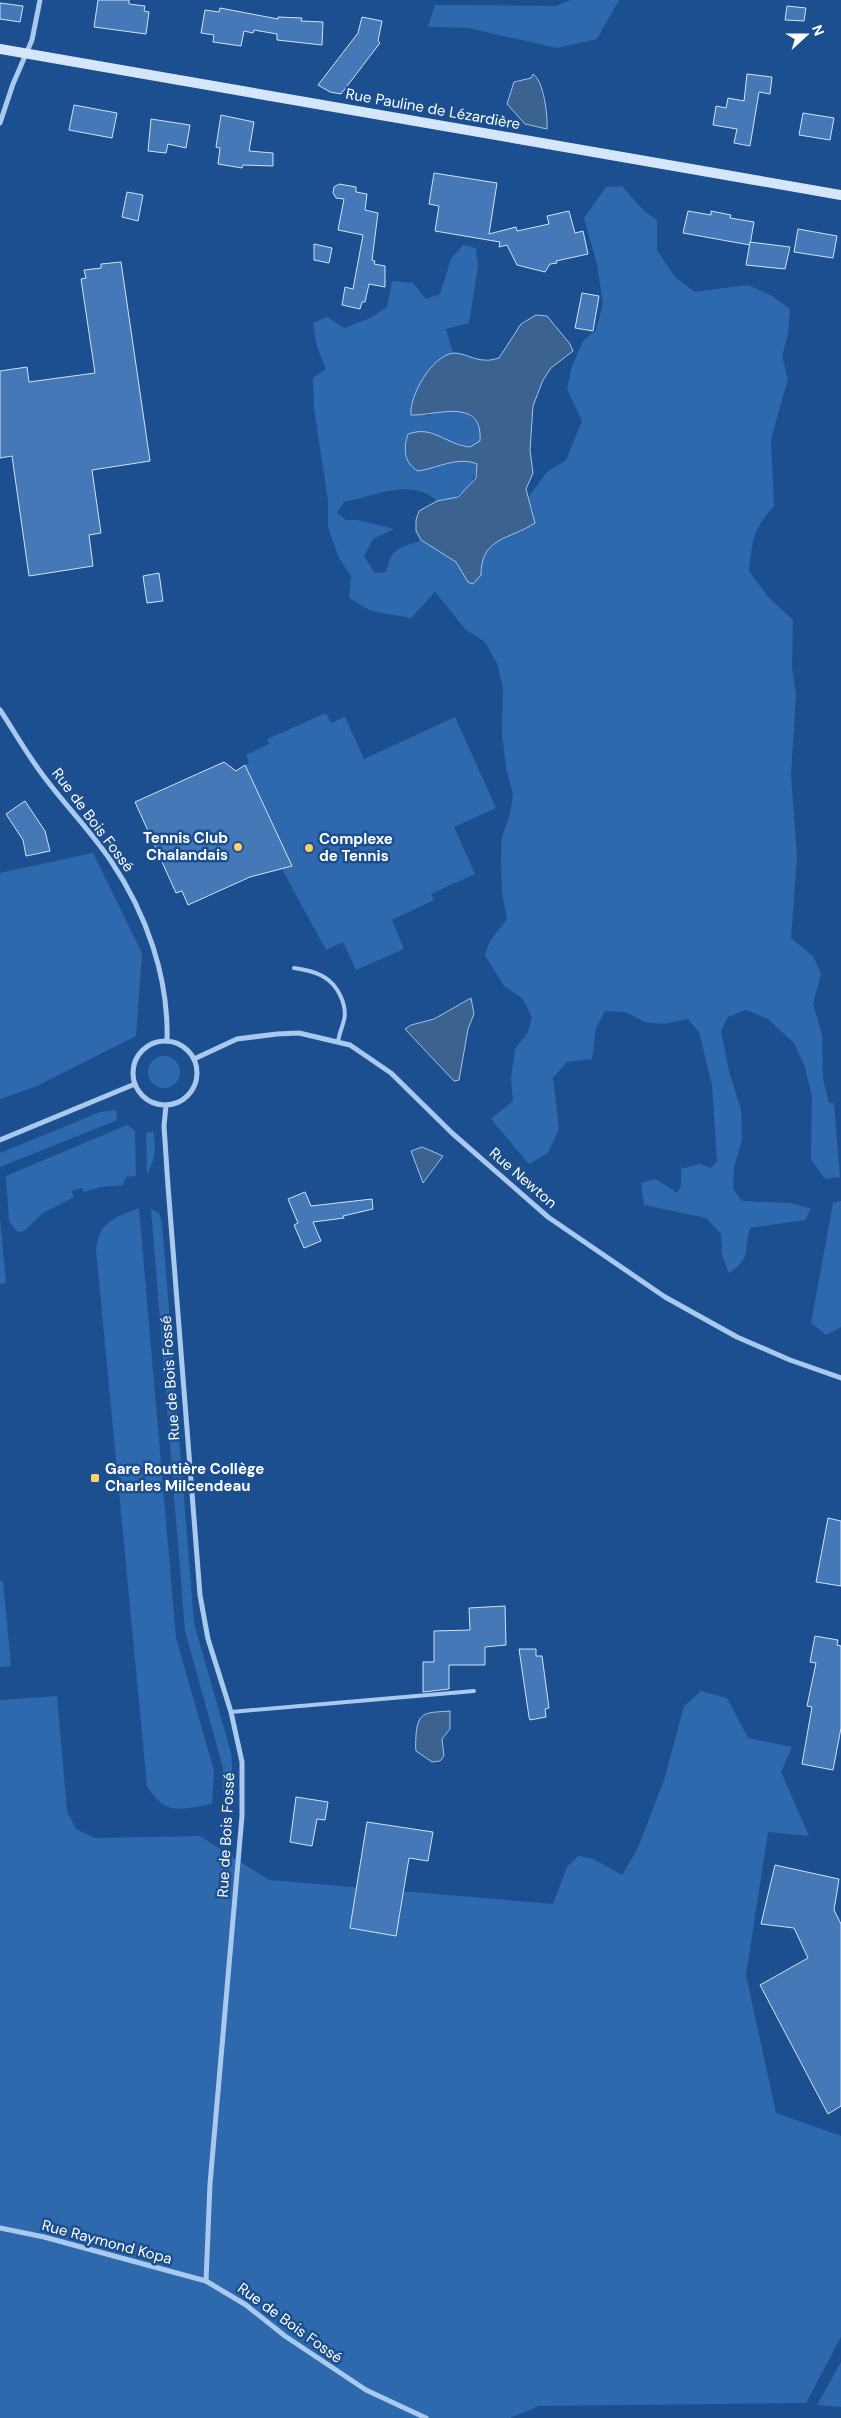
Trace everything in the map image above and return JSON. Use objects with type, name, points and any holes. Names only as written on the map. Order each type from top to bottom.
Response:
[{"type":"main road","name":"Rue Pauline de Lézardière","points":[[0,49],[839,197]]},
{"type":"street","points":[[0,123],[32,40],[40,0]]},
{"type":"street","name":"Rue de Bois Fossé","points":[[0,710],[42,774],[110,860],[131,896],[157,960],[164,1000],[166,1040]]},
{"type":"street","name":"Rue Newton","points":[[194,1059],[237,1040],[276,1034],[299,1033],[350,1045],[391,1073],[452,1133],[548,1217],[665,1297],[737,1337],[790,1360],[841,1378]]},
{"type":"street","points":[[166,1040],[178,1043],[187,1049],[194,1059],[197,1071],[195,1084],[189,1095],[178,1102],[166,1105],[153,1103],[142,1096],[135,1084],[133,1072],[140,1054],[154,1042],[166,1040]]},
{"type":"street","points":[[0,1140],[135,1084]]},
{"type":"street","name":"Rue de Bois Fossé","points":[[166,1105],[164,1126],[168,1186],[200,1595],[208,1639],[231,1712],[242,1762],[242,1816],[210,2184],[206,2281],[246,2304],[285,2336],[344,2376],[394,2405],[426,2418]]},
{"type":"street","name":"Rue Raymond Kopa","points":[[0,2228],[44,2237],[206,2281]]},
{"type":"lane","points":[[294,968],[322,975],[333,984],[338,992],[344,1005],[345,1019],[338,1042]]},
{"type":"lane","points":[[231,1712],[474,1691]]},
{"type":"shaded area","points":[[571,0],[619,0],[597,39],[557,48],[468,28],[428,27],[435,5],[556,6]]},
{"type":"shaded area","points":[[533,74],[543,91],[547,129],[525,124],[507,104],[514,82],[531,78]]},
{"type":"shaded area","points":[[622,186],[643,210],[657,220],[657,250],[675,277],[695,292],[748,285],[772,296],[790,309],[788,334],[782,356],[788,379],[771,439],[774,506],[757,529],[749,571],[769,598],[793,620],[792,667],[796,694],[791,775],[797,858],[791,938],[813,956],[821,974],[813,1004],[822,1035],[823,1079],[829,1103],[834,1103],[840,1177],[825,1179],[811,1159],[812,1097],[805,1067],[794,1043],[768,1019],[746,1010],[728,1017],[721,1031],[729,1071],[741,1110],[742,1140],[734,1167],[733,1189],[742,1201],[791,1203],[811,1209],[805,1220],[750,1228],[746,1254],[741,1263],[729,1273],[722,1255],[721,1234],[706,1218],[644,1205],[641,1183],[656,1179],[677,1193],[681,1186],[681,1169],[699,1164],[711,1168],[717,1161],[712,1085],[699,1032],[688,1019],[664,1024],[645,1022],[625,1012],[605,1011],[596,1028],[592,1059],[567,1062],[553,1078],[559,1128],[548,1153],[529,1164],[491,1119],[513,1101],[511,1079],[515,1049],[528,1032],[532,1017],[522,998],[504,986],[485,955],[490,941],[507,919],[502,893],[501,856],[502,837],[510,814],[513,794],[506,768],[502,733],[503,688],[497,663],[485,642],[466,630],[435,592],[411,618],[371,611],[349,598],[351,576],[339,558],[328,527],[328,501],[314,408],[313,378],[326,369],[317,347],[313,323],[327,317],[344,328],[370,318],[387,307],[392,281],[413,283],[426,299],[440,294],[451,259],[463,245],[476,248],[478,267],[469,323],[446,329],[453,353],[444,357],[431,368],[410,407],[427,416],[445,411],[463,412],[476,422],[480,441],[470,447],[441,439],[430,431],[433,469],[455,461],[472,462],[477,464],[473,479],[459,495],[445,500],[437,501],[427,494],[416,490],[392,490],[344,502],[337,513],[346,520],[358,520],[394,529],[373,539],[364,556],[375,573],[386,572],[394,553],[402,547],[421,540],[456,562],[468,582],[481,575],[481,561],[486,551],[497,541],[505,538],[534,512],[527,499],[547,472],[566,460],[582,421],[567,389],[572,366],[583,341],[596,330],[603,304],[597,264],[584,218],[606,187]]},
{"type":"shaded area","points":[[536,315],[547,316],[570,344],[573,351],[551,368],[543,380],[533,406],[530,450],[533,473],[526,489],[535,523],[491,546],[482,563],[481,575],[473,584],[468,582],[456,562],[421,540],[416,531],[416,520],[419,511],[437,501],[458,497],[476,478],[477,464],[463,461],[418,471],[407,460],[405,445],[408,434],[425,432],[470,447],[480,441],[479,427],[474,418],[466,413],[444,412],[411,415],[411,407],[423,378],[430,368],[446,355],[462,354],[480,360],[499,358],[521,324]]},
{"type":"shaded area","name":"Complexe de Tennis","points":[[326,713],[331,723],[345,717],[364,759],[455,717],[496,808],[454,827],[475,874],[431,894],[434,900],[392,920],[404,949],[356,970],[343,942],[326,950],[282,869],[250,877],[188,905],[182,891],[176,893],[135,802],[224,762],[236,771],[249,763],[246,755],[269,744],[267,739]]},
{"type":"shaded area","points":[[93,853],[142,953],[136,1036],[35,1087],[0,1099],[0,873]]},
{"type":"shaded area","points":[[471,998],[474,1014],[468,1029],[459,1080],[454,1081],[405,1029],[411,1025],[434,1019]]},
{"type":"shaded area","points":[[164,1056],[170,1057],[175,1061],[179,1066],[179,1078],[175,1083],[170,1087],[164,1088],[158,1087],[153,1083],[149,1078],[148,1072],[149,1066],[153,1061],[158,1057]]},
{"type":"shaded area","points":[[116,1110],[117,1120],[0,1167],[0,1153],[100,1112]]},
{"type":"shaded area","points":[[127,1125],[135,1131],[136,1176],[126,1177],[123,1185],[100,1187],[84,1192],[82,1188],[72,1191],[74,1197],[43,1213],[24,1231],[18,1232],[9,1221],[6,1176]]},
{"type":"shaded area","points":[[153,1131],[154,1154],[147,1175],[146,1133]]},
{"type":"shaded area","points":[[422,1147],[443,1156],[423,1183],[411,1151]]},
{"type":"shaded area","points":[[841,1201],[841,1327],[826,1335],[811,1323],[833,1203]]},
{"type":"shaded area","points":[[139,1208],[176,1638],[214,1771],[212,1804],[183,1809],[168,1807],[161,1803],[147,1786],[96,1249],[101,1232],[110,1221]]},
{"type":"shaded area","points":[[151,1209],[159,1213],[162,1222],[194,1623],[231,1753],[232,1776],[229,1787],[223,1797],[223,1768],[185,1631]]},
{"type":"shaded area","points":[[0,1219],[6,1283],[0,1284]]},
{"type":"shaded area","points":[[0,1581],[3,1581],[11,1666],[0,1667]]},
{"type":"shaded area","points":[[701,1691],[727,1698],[748,1738],[792,1747],[781,1772],[809,1836],[768,1832],[746,1975],[776,2113],[841,2136],[841,2337],[806,2403],[539,2406],[510,2418],[0,2418],[0,1700],[57,1696],[67,1811],[76,1829],[95,1838],[200,1836],[269,1880],[553,1904],[567,1867],[578,1856],[594,1859],[622,1875],[637,1850],[664,1780],[684,1706]]},
{"type":"shaded area","points":[[450,1711],[450,1729],[442,1739],[444,1756],[440,1761],[432,1762],[416,1751],[416,1735],[419,1721],[425,1714]]},
{"type":"shaded area","points":[[841,2362],[841,2407],[817,2405]]},
{"type":"building","points":[[98,0],[129,0],[129,4],[145,6],[144,11],[149,12],[146,34],[94,27]]},
{"type":"building","points":[[0,3],[23,6],[20,22],[0,19]]},
{"type":"building","points":[[787,6],[806,8],[804,21],[785,20]]},
{"type":"building","points":[[220,8],[278,19],[278,17],[302,18],[301,21],[323,22],[322,45],[277,40],[277,34],[254,30],[253,33],[244,31],[241,46],[213,42],[214,35],[201,33],[205,10],[219,12]]},
{"type":"building","points":[[362,17],[382,21],[378,41],[380,43],[341,94],[330,92],[318,85],[358,33]]},
{"type":"building","points":[[747,74],[772,77],[770,94],[759,92],[750,146],[734,143],[737,129],[713,125],[716,106],[726,108],[728,98],[744,101]]},
{"type":"building","points":[[74,105],[117,113],[112,138],[69,130]]},
{"type":"building","points":[[803,113],[834,118],[830,140],[799,135]]},
{"type":"building","points":[[221,115],[254,122],[249,151],[273,153],[273,166],[243,165],[242,168],[218,164],[220,148],[216,147]]},
{"type":"building","points":[[151,119],[190,125],[186,148],[168,144],[166,153],[148,151]]},
{"type":"building","points":[[434,173],[497,183],[489,234],[516,227],[517,231],[549,224],[547,216],[569,211],[575,233],[583,231],[588,254],[556,261],[557,263],[550,264],[545,272],[517,265],[507,245],[499,247],[500,242],[435,231],[439,206],[429,204]]},
{"type":"building","points":[[339,184],[356,187],[356,192],[367,194],[365,210],[378,213],[372,260],[375,261],[374,264],[385,266],[385,287],[369,284],[365,302],[362,302],[360,309],[342,305],[345,287],[353,289],[363,235],[338,230],[344,199],[336,198],[333,193],[334,187]]},
{"type":"building","points":[[127,192],[143,195],[138,221],[122,217]]},
{"type":"building","points":[[688,211],[711,215],[711,211],[731,215],[730,218],[754,222],[750,245],[683,233]]},
{"type":"building","points":[[798,229],[837,236],[833,258],[794,252]]},
{"type":"building","points":[[750,242],[790,247],[785,269],[746,265]]},
{"type":"building","points":[[314,244],[332,248],[329,263],[314,260]]},
{"type":"building","points":[[121,262],[150,461],[92,470],[101,533],[89,535],[93,566],[29,576],[12,456],[0,458],[0,371],[27,367],[29,382],[95,373],[81,279],[86,278],[84,270],[101,268],[101,264]]},
{"type":"building","points":[[582,293],[599,296],[593,331],[575,328]]},
{"type":"building","points":[[159,573],[163,601],[147,603],[143,576]]},
{"type":"building","points":[[224,762],[236,771],[245,765],[292,866],[250,877],[188,905],[182,891],[176,893],[135,802]]},
{"type":"building","points":[[25,801],[45,831],[50,851],[26,856],[23,840],[6,814]]},
{"type":"building","points":[[305,1192],[311,1206],[372,1199],[373,1209],[343,1216],[344,1218],[313,1222],[321,1241],[304,1248],[294,1225],[298,1223],[288,1199]]},
{"type":"building","points":[[828,1518],[841,1521],[841,1586],[816,1582]]},
{"type":"building","points":[[505,1606],[506,1645],[485,1647],[485,1665],[449,1665],[449,1689],[423,1692],[423,1662],[434,1662],[434,1631],[470,1630],[469,1608]]},
{"type":"building","points":[[815,1636],[838,1640],[837,1645],[841,1646],[841,1728],[833,1770],[802,1764],[812,1707],[807,1706],[816,1663],[810,1662]]},
{"type":"building","points":[[519,1649],[536,1649],[536,1656],[542,1656],[549,1708],[545,1709],[546,1717],[530,1720]]},
{"type":"building","points":[[296,1797],[328,1802],[325,1820],[317,1819],[312,1846],[290,1842]]},
{"type":"building","points":[[367,1822],[433,1832],[428,1861],[409,1858],[396,1936],[350,1928]]},
{"type":"building","points":[[775,1865],[839,1879],[834,1910],[841,1924],[841,2106],[828,2114],[760,1985],[808,1958],[794,1928],[761,1924]]},
{"type":"place","name":"Tennis Club Chalandais","points":[[238,847]]},
{"type":"place","name":"Complexe de Tennis","points":[[309,848]]},
{"type":"place","name":"Gare Routière Collège Charles Milcendeau","points":[[95,1478]]}]
